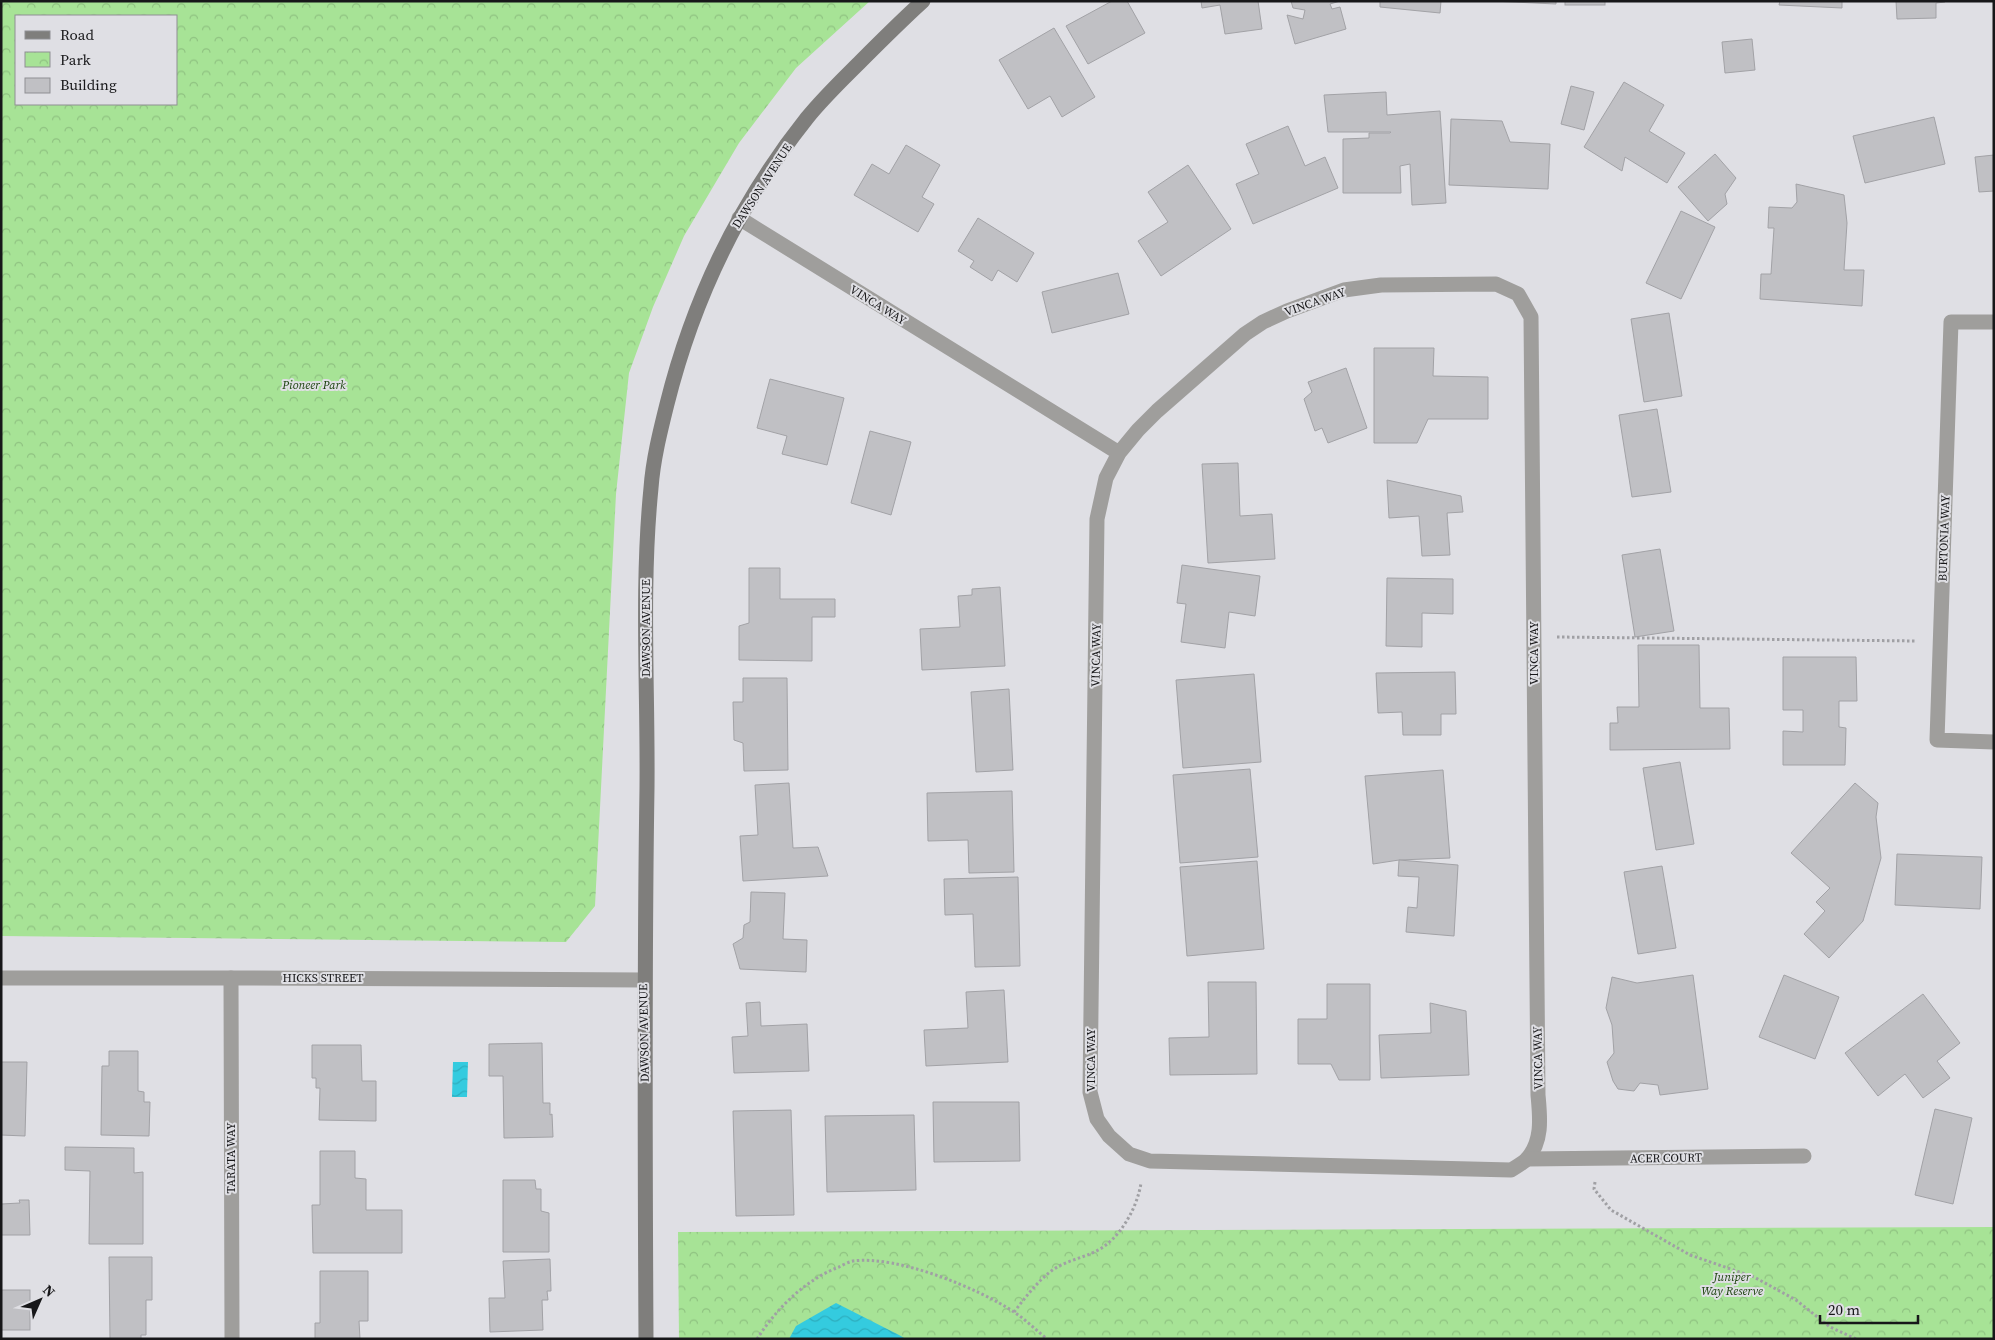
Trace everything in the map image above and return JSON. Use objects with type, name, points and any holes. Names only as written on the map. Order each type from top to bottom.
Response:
[{"type":"main road","name":"DAWSON AVENUE","points":[[646,1339],[644,980],[647,772],[646,560],[651,485],[662,424],[678,361],[707,283],[739,218],[776,161],[808,117],[847,75],[923,1]]},
{"type":"street","name":"VINCA WAY","points":[[739,218],[1119,453]]},
{"type":"street","name":"VINCA WAY","points":[[1496,284],[1518,294],[1531,317],[1534,637],[1538,1095],[1540,1123],[1537,1143],[1527,1159],[1511,1170],[1150,1161],[1129,1154],[1109,1136],[1097,1120],[1090,1092],[1097,519],[1106,478],[1119,453],[1150,417],[1221,353],[1263,322],[1287,311],[1344,290],[1381,285],[1496,284]]},
{"type":"street","name":"BURTONIA WAY","points":[[1994,322],[1950,322],[1937,740],[1994,742]]},
{"type":"street","name":"HICKS STREET","points":[[1,978],[644,980]]},
{"type":"street","name":"TARATA WAY","points":[[231,978],[232,1339]]},
{"type":"street","name":"ACER COURT","points":[[1527,1159],[1804,1156]]},
{"type":"path","points":[[1534,637],[1941,641]]},
{"type":"path","points":[[1014,1312],[1051,1271],[1094,1253],[1108,1244],[1128,1217],[1140,1193],[1144,1159]]},
{"type":"path","points":[[1599,1159],[1594,1189],[1611,1210],[1690,1255],[1754,1277],[1796,1300],[1830,1327],[1856,1339]]},
{"type":"path","points":[[757,1339],[775,1314],[796,1293],[824,1272],[852,1261],[890,1262],[933,1274],[975,1292],[1014,1312],[1047,1339]]},
{"type":"green space","name":"Pioneer Park","points":[[1,1],[870,1],[796,68],[739,143],[684,236],[653,307],[629,373],[616,494],[595,906],[566,942],[1,936]]},
{"type":"green space","name":"Juniper Way Reserve","points":[[1994,1227],[1994,1339],[679,1339],[678,1232]]},
{"type":"water","points":[[453,1062],[468,1062],[467,1097],[452,1097]]},
{"type":"water","points":[[836,1303],[906,1339],[789,1339],[796,1326]]},
{"type":"building","points":[[1112,1],[1127,1],[1145,33],[1088,64],[1066,26]]},
{"type":"building","points":[[1201,1],[1258,1],[1262,29],[1225,34],[1220,5],[1202,8]]},
{"type":"building","points":[[1291,1],[1340,1],[1330,4],[1332,9],[1340,7],[1346,29],[1295,44],[1287,15],[1303,19],[1305,10],[1293,8]]},
{"type":"building","points":[[1380,1],[1441,1],[1440,13],[1380,7]]},
{"type":"building","points":[[1492,1],[1556,1],[1556,4]]},
{"type":"building","points":[[1565,1],[1605,1],[1605,5],[1565,5]]},
{"type":"building","points":[[1780,1],[1842,1],[1842,8],[1779,5]]},
{"type":"building","points":[[1896,1],[1945,2],[1936,3],[1936,18],[1897,19]]},
{"type":"building","points":[[1054,28],[1095,97],[1062,117],[1050,96],[1028,109],[999,60]]},
{"type":"building","points":[[1752,39],[1755,70],[1725,73],[1722,42]]},
{"type":"building","points":[[1624,82],[1664,105],[1649,131],[1685,153],[1667,183],[1625,157],[1622,171],[1584,147]]},
{"type":"building","points":[[1571,86],[1594,92],[1584,130],[1561,124]]},
{"type":"building","points":[[1386,92],[1387,115],[1440,111],[1446,203],[1412,205],[1410,164],[1400,166],[1401,193],[1343,193],[1343,139],[1369,138],[1369,133],[1391,132],[1328,132],[1324,95]]},
{"type":"building","points":[[1934,117],[1945,164],[1865,183],[1853,136]]},
{"type":"building","points":[[1451,119],[1502,121],[1510,142],[1550,144],[1548,189],[1449,185]]},
{"type":"building","points":[[1288,126],[1305,166],[1325,157],[1338,188],[1253,224],[1236,184],[1259,174],[1246,144]]},
{"type":"building","points":[[906,145],[940,165],[922,197],[934,204],[918,232],[854,195],[872,164],[889,174]]},
{"type":"building","points":[[1715,154],[1736,178],[1725,194],[1727,204],[1708,221],[1678,187]]},
{"type":"building","points":[[1994,155],[1994,191],[1979,192],[1975,157]]},
{"type":"building","points":[[1188,165],[1231,229],[1161,276],[1138,241],[1168,222],[1148,192]]},
{"type":"building","points":[[1796,184],[1844,195],[1847,223],[1844,270],[1864,270],[1862,306],[1760,299],[1761,274],[1771,274],[1774,228],[1768,228],[1769,207],[1792,208],[1797,202]]},
{"type":"building","points":[[1681,211],[1715,227],[1681,299],[1646,283]]},
{"type":"building","points":[[978,218],[1034,253],[1017,282],[998,270],[992,281],[970,267],[974,261],[958,251]]},
{"type":"building","points":[[1118,273],[1129,314],[1052,333],[1042,292]]},
{"type":"building","points":[[1669,313],[1682,396],[1644,402],[1631,319]]},
{"type":"building","points":[[1374,348],[1434,348],[1433,376],[1488,377],[1488,419],[1428,419],[1417,443],[1374,443]]},
{"type":"building","points":[[1346,368],[1367,428],[1328,443],[1322,428],[1315,431],[1304,399],[1312,392],[1308,382]]},
{"type":"building","points":[[770,379],[844,398],[827,465],[782,454],[787,436],[757,428]]},
{"type":"building","points":[[1657,409],[1671,492],[1632,497],[1619,415]]},
{"type":"building","points":[[870,431],[911,442],[891,515],[851,503]]},
{"type":"building","points":[[1238,463],[1240,516],[1272,514],[1275,559],[1208,563],[1202,464]]},
{"type":"building","points":[[1387,480],[1461,496],[1463,512],[1447,513],[1450,555],[1422,556],[1419,516],[1389,518]]},
{"type":"building","points":[[1660,549],[1674,631],[1635,637],[1622,555]]},
{"type":"building","points":[[1182,565],[1260,576],[1255,616],[1229,612],[1225,648],[1181,642],[1186,604],[1177,603]]},
{"type":"building","points":[[749,568],[780,568],[780,599],[835,599],[835,617],[812,617],[812,661],[739,660],[739,626],[749,623]]},
{"type":"building","points":[[1387,578],[1453,579],[1453,614],[1422,613],[1422,647],[1386,646]]},
{"type":"building","points":[[1000,587],[1005,666],[922,670],[920,629],[960,627],[958,596],[972,595],[972,589]]},
{"type":"building","points":[[1638,645],[1699,645],[1700,708],[1729,708],[1730,749],[1610,750],[1610,723],[1618,723],[1617,707],[1639,707]]},
{"type":"building","points":[[1783,657],[1856,657],[1857,701],[1839,701],[1839,727],[1846,728],[1845,765],[1783,765],[1783,731],[1803,732],[1803,710],[1783,710]]},
{"type":"building","points":[[1455,672],[1456,714],[1441,714],[1441,735],[1403,735],[1402,712],[1378,713],[1376,673]]},
{"type":"building","points":[[1254,674],[1261,762],[1183,768],[1176,680]]},
{"type":"building","points":[[743,678],[787,678],[788,770],[744,771],[743,743],[734,740],[733,702],[743,702]]},
{"type":"building","points":[[1009,689],[1013,770],[976,772],[971,692]]},
{"type":"building","points":[[1680,762],[1694,844],[1656,850],[1643,768]]},
{"type":"building","points":[[1250,769],[1258,857],[1180,863],[1173,775]]},
{"type":"building","points":[[1443,770],[1450,858],[1399,860],[1373,864],[1365,776]]},
{"type":"building","points":[[789,783],[793,848],[818,847],[828,876],[743,881],[740,836],[758,835],[755,785]]},
{"type":"building","points":[[1855,783],[1878,803],[1876,817],[1881,858],[1863,921],[1829,958],[1804,934],[1825,911],[1816,902],[1830,888],[1791,853]]},
{"type":"building","points":[[1012,791],[1014,872],[969,873],[968,840],[928,841],[927,793]]},
{"type":"building","points":[[1897,854],[1982,857],[1980,909],[1895,905]]},
{"type":"building","points":[[1399,860],[1458,865],[1454,936],[1406,932],[1408,907],[1417,908],[1419,877],[1398,876]]},
{"type":"building","points":[[1257,861],[1264,949],[1187,956],[1180,867]]},
{"type":"building","points":[[1662,866],[1676,948],[1638,954],[1624,872]]},
{"type":"building","points":[[1018,877],[1020,966],[975,967],[973,914],[945,915],[944,879]]},
{"type":"building","points":[[751,892],[785,893],[783,939],[807,940],[806,972],[740,969],[733,944],[743,938],[744,925],[750,922]]},
{"type":"building","points":[[1693,975],[1708,1089],[1660,1095],[1658,1085],[1640,1083],[1634,1091],[1618,1089],[1613,1081],[1607,1062],[1614,1053],[1612,1025],[1606,1008],[1612,977],[1637,983]]},
{"type":"building","points":[[1784,975],[1839,997],[1815,1059],[1759,1037]]},
{"type":"building","points":[[1208,982],[1256,982],[1257,1074],[1170,1075],[1169,1038],[1209,1037]]},
{"type":"building","points":[[1327,984],[1370,984],[1370,1080],[1339,1080],[1331,1064],[1298,1064],[1298,1019],[1327,1019]]},
{"type":"building","points":[[1004,990],[1008,1062],[926,1066],[924,1030],[968,1028],[966,992]]},
{"type":"building","points":[[1923,994],[1960,1043],[1937,1061],[1950,1078],[1923,1098],[1905,1074],[1878,1096],[1845,1053]]},
{"type":"building","points":[[760,1002],[761,1026],[807,1024],[809,1071],[734,1073],[732,1037],[748,1036],[746,1003]]},
{"type":"building","points":[[1430,1003],[1466,1011],[1469,1075],[1381,1078],[1379,1035],[1431,1033]]},
{"type":"building","points":[[542,1043],[543,1103],[550,1103],[553,1137],[504,1138],[503,1076],[489,1076],[489,1044]]},
{"type":"building","points":[[312,1045],[361,1045],[362,1081],[376,1081],[376,1121],[319,1120],[320,1088],[316,1088],[316,1078],[312,1078]]},
{"type":"building","points":[[109,1051],[138,1051],[138,1091],[144,1092],[144,1102],[150,1102],[149,1136],[101,1135],[102,1066],[109,1066]]},
{"type":"building","points":[[1,1062],[27,1062],[25,1136],[1,1135]]},
{"type":"building","points":[[933,1102],[1019,1102],[1020,1161],[934,1162]]},
{"type":"building","points":[[1935,1109],[1972,1118],[1953,1204],[1915,1195]]},
{"type":"building","points":[[791,1110],[794,1215],[736,1216],[733,1111]]},
{"type":"building","points":[[914,1115],[916,1190],[827,1192],[825,1116]]},
{"type":"building","points":[[65,1147],[134,1148],[134,1173],[143,1172],[143,1244],[89,1244],[90,1171],[65,1170]]},
{"type":"building","points":[[320,1151],[355,1151],[355,1178],[366,1179],[366,1210],[402,1210],[402,1253],[313,1253],[312,1205],[320,1205]]},
{"type":"building","points":[[503,1180],[535,1180],[536,1189],[541,1189],[541,1211],[549,1213],[549,1252],[503,1252]]},
{"type":"building","points":[[19,1200],[29,1200],[30,1235],[1,1235],[1,1204],[20,1203]]},
{"type":"building","points":[[109,1257],[152,1257],[152,1300],[146,1300],[146,1335],[141,1335],[141,1339],[110,1339]]},
{"type":"building","points":[[550,1259],[551,1291],[547,1291],[548,1300],[542,1300],[543,1330],[490,1332],[489,1298],[505,1298],[503,1261]]},
{"type":"building","points":[[320,1271],[368,1271],[368,1321],[359,1321],[360,1339],[315,1339],[315,1323],[320,1323]]},
{"type":"building","points":[[1,1290],[30,1290],[30,1330],[1,1330]]}]
